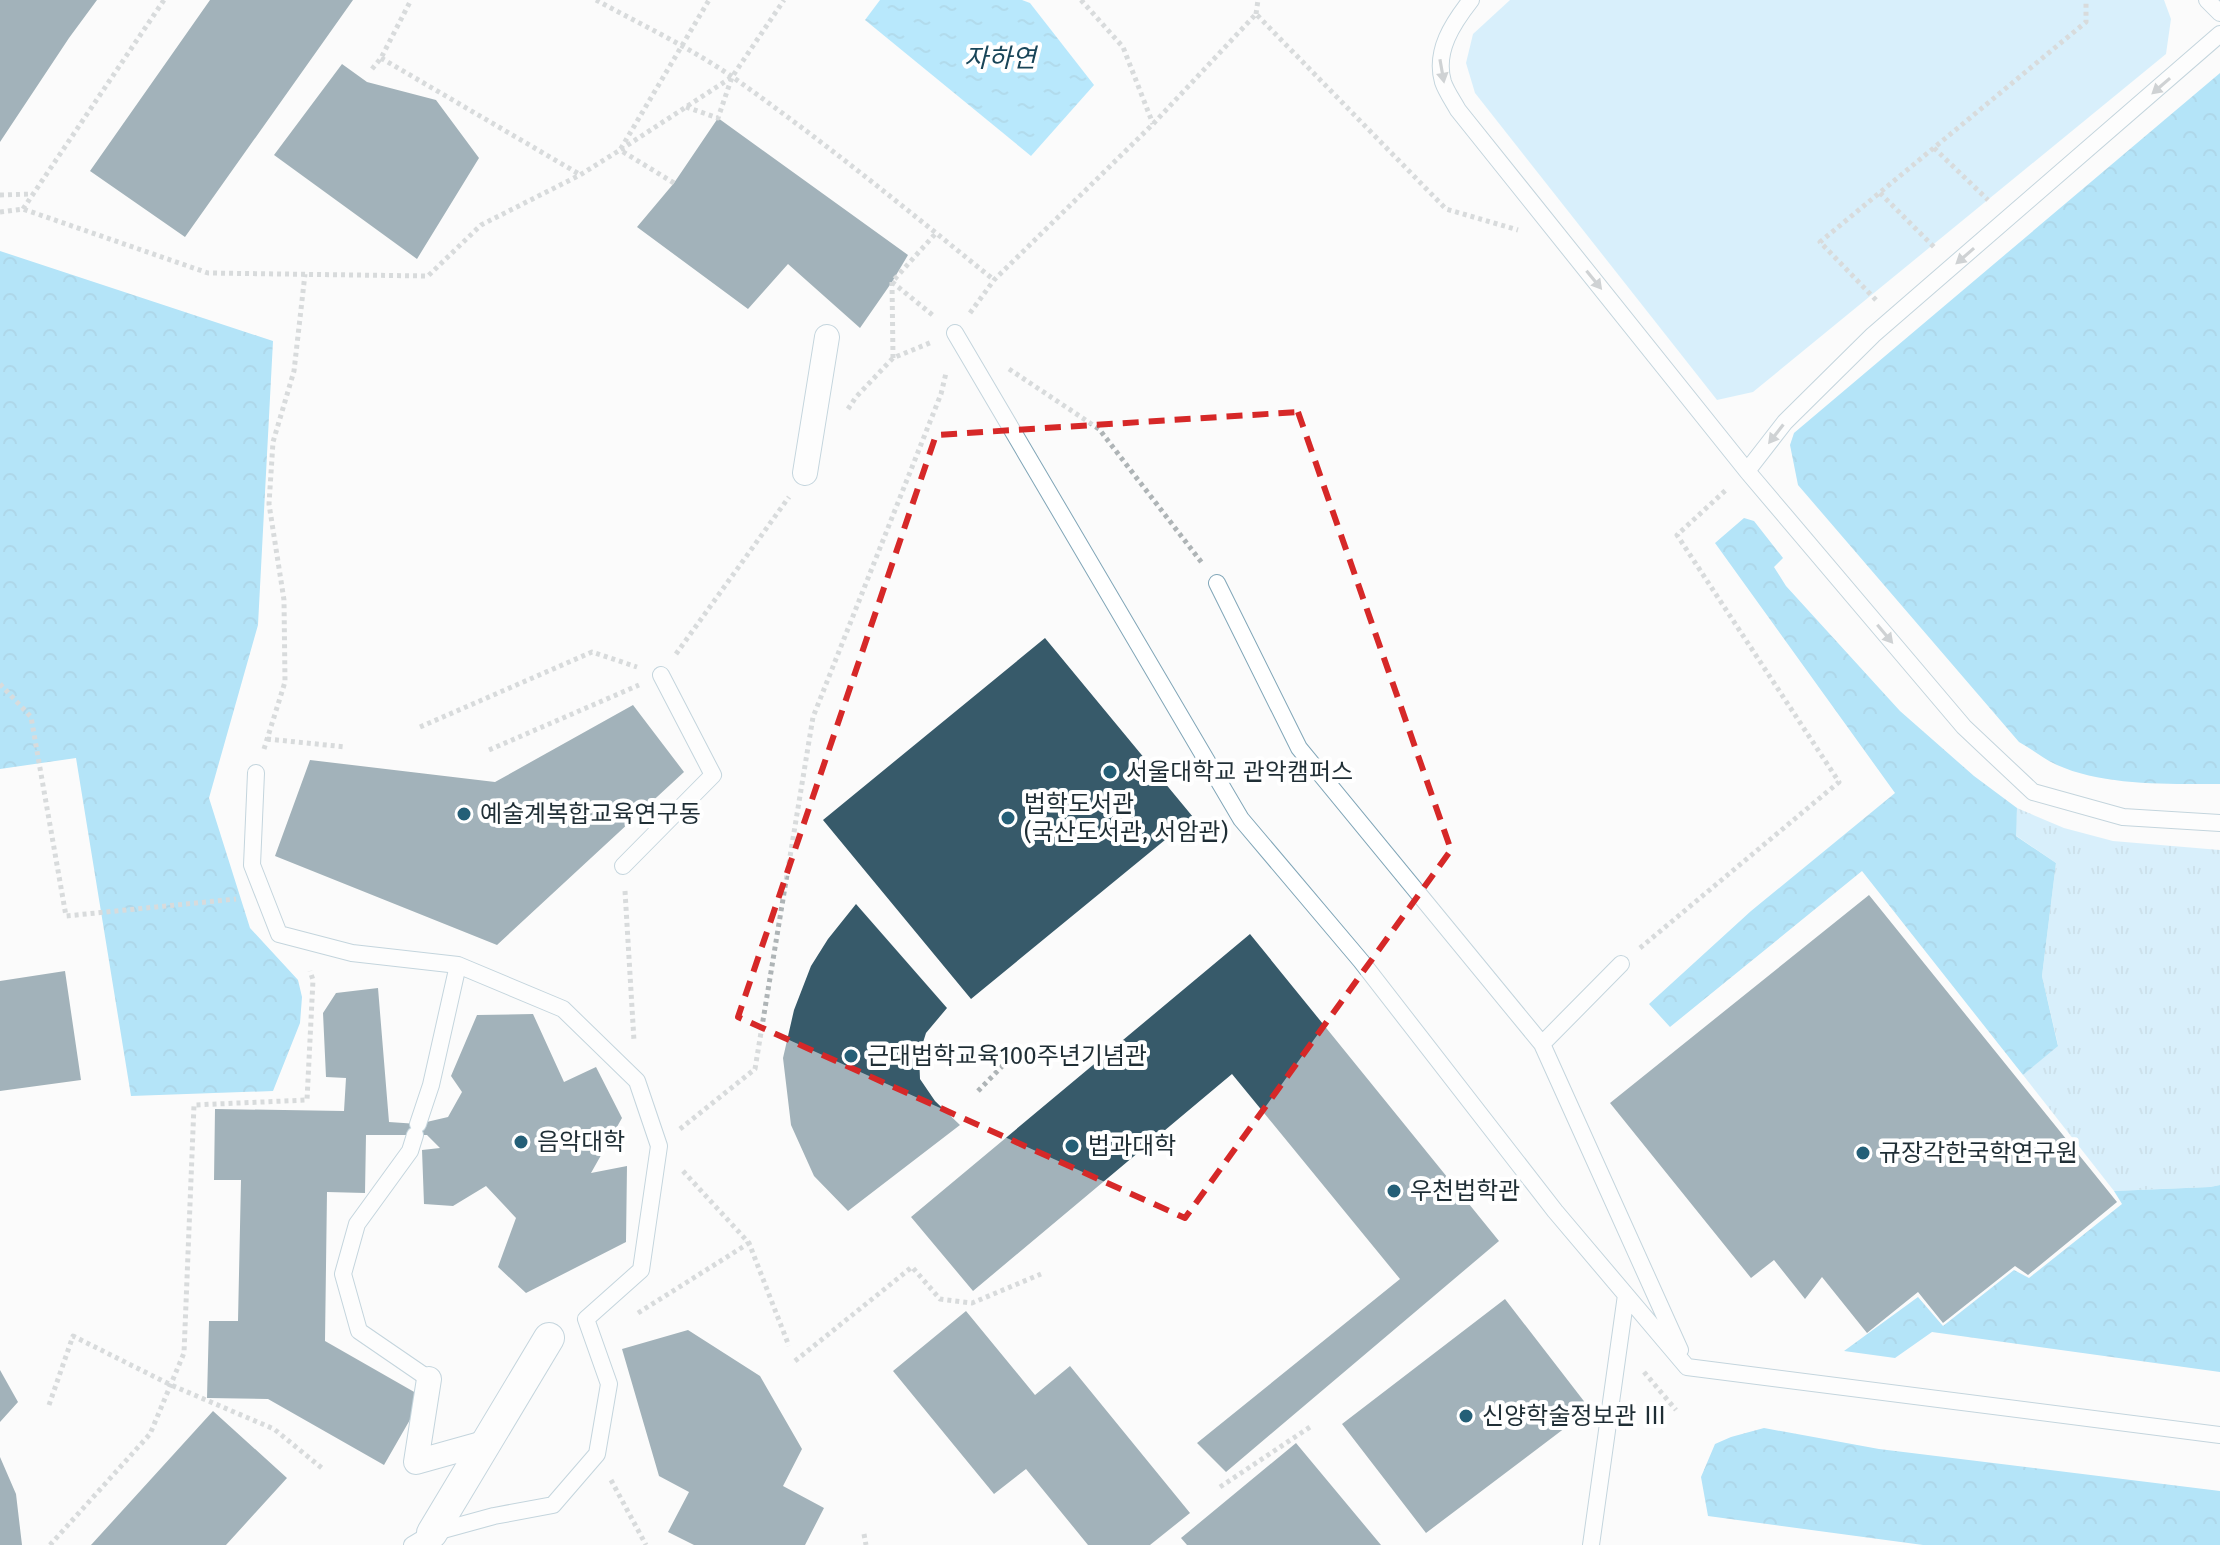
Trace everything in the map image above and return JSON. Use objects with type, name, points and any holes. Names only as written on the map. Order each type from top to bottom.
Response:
[{"type":"street","points":[[805,473],[827,337]]},
{"type":"street","points":[[422,1539],[549,1338]]},
{"type":"street","points":[[429,1379],[416,1462],[484,1443]]},
{"type":"lane","points":[[1471,0],[1450,30],[1440,57],[1443,82],[1458,110],[1747,471],[1964,727],[2033,792],[2123,817],[2220,823]]},
{"type":"lane","points":[[2207,0],[2220,13]]},
{"type":"lane","points":[[1747,471],[1785,422],[1873,335],[2220,34]]},
{"type":"lane","points":[[955,333],[1241,819],[1361,961],[1547,1201],[1687,1367],[2220,1435]]},
{"type":"lane","points":[[1217,583],[1299,748],[1542,1044],[1687,1367]]},
{"type":"lane","points":[[623,866],[713,775],[661,675]]},
{"type":"lane","points":[[256,773],[252,865],[279,934],[352,953],[458,965],[563,1009],[637,1081],[659,1146],[641,1270],[586,1319],[609,1384],[597,1454],[553,1505],[494,1516],[422,1539]]},
{"type":"lane","points":[[1542,1044],[1621,964]]},
{"type":"lane","points":[[429,1379],[359,1331],[343,1274],[357,1224],[410,1151],[431,1085],[458,965]]},
{"type":"lane","points":[[1591,1545],[1626,1295]]},
{"type":"path","points":[[23,209],[164,0]]},
{"type":"path","points":[[372,69],[381,58],[411,0]]},
{"type":"path","points":[[596,0],[683,46],[732,77],[894,198],[994,280]]},
{"type":"path","points":[[620,150],[709,0]]},
{"type":"path","points":[[686,107],[718,118],[732,77],[784,0]]},
{"type":"path","points":[[1081,0],[1123,47],[1153,124]]},
{"type":"path","points":[[789,1346],[749,1243],[659,1146],[755,1069],[813,717],[941,394],[955,333],[994,280],[1153,124],[1256,14],[1258,0]]},
{"type":"path","points":[[1894,318],[1820,242],[2086,22],[2086,0]]},
{"type":"path","points":[[1256,14],[1446,209],[1565,245]]},
{"type":"path","points":[[381,58],[580,175]]},
{"type":"path","points":[[0,212],[23,209],[208,273],[428,276],[481,225],[580,175],[732,77]]},
{"type":"path","points":[[1934,148],[2007,219]]},
{"type":"path","points":[[620,150],[674,183]]},
{"type":"path","points":[[1880,193],[1953,266]]},
{"type":"path","points":[[0,195],[33,194]]},
{"type":"path","points":[[893,358],[892,282],[936,233]]},
{"type":"path","points":[[256,773],[285,682],[284,600],[269,504],[273,442],[294,371],[305,274]]},
{"type":"path","points":[[892,282],[955,333]]},
{"type":"path","points":[[847,410],[893,358],[955,333]]},
{"type":"path","points":[[1007,368],[1099,429],[1217,583]]},
{"type":"path","points":[[1621,964],[1839,782],[1677,535],[1747,471]]},
{"type":"path","points":[[489,750],[661,675],[805,473]]},
{"type":"path","points":[[420,727],[592,652],[661,675]]},
{"type":"path","points":[[0,684],[31,717],[66,916],[212,902]]},
{"type":"path","points":[[267,739],[346,747]]},
{"type":"path","points":[[623,866],[637,1081]]},
{"type":"path","points":[[50,1545],[150,1434],[184,1353],[194,1105],[307,1100],[313,980],[299,940]]},
{"type":"path","points":[[978,1091],[1020,1048]]},
{"type":"path","points":[[594,1340],[749,1243]]},
{"type":"path","points":[[795,1361],[912,1267],[940,1299],[972,1303],[1041,1274]]},
{"type":"path","points":[[49,1405],[73,1336],[171,1385],[274,1429],[323,1469]]},
{"type":"path","points":[[1644,1371],[1676,1410]]},
{"type":"path","points":[[1220,1487],[1313,1425]]},
{"type":"path","points":[[597,1454],[646,1545]]},
{"type":"path","points":[[864,1534],[866,1545]]},
{"type":"highlighted area","points":[[1298,412],[1451,850],[1185,1218],[738,1017],[936,435]]},
{"type":"green space","points":[[1510,0],[2164,0],[2171,19],[2166,54],[1753,392],[1717,400],[1475,93],[1466,63],[1473,34]]},
{"type":"green space","points":[[2220,73],[2220,784],[2158,784],[2095,777],[2057,765],[2019,742],[1798,485],[1790,445],[1794,433]]},
{"type":"green space","points":[[0,251],[273,341],[258,625],[209,798],[250,928],[298,980],[302,997],[300,1023],[273,1091],[131,1096],[76,758],[0,769]]},
{"type":"green space","points":[[1744,518],[1754,521],[1783,558],[1774,567],[1786,586],[1900,711],[1974,776],[2017,808],[2016,836],[2056,863],[2042,976],[2058,1046],[2023,1075],[1862,871],[1670,1027],[1649,1004],[1751,911],[1895,793],[1715,543]]},
{"type":"green space","points":[[2017,808],[2064,828],[2113,841],[2220,850],[2220,1185],[2114,1191],[2023,1075],[2058,1045],[2042,976],[2056,863],[2015,835]]},
{"type":"green space","points":[[2220,1185],[2220,1372],[1932,1332],[1895,1358],[1844,1351],[1918,1297],[1943,1326],[2014,1270],[2029,1278],[2122,1204],[2114,1191]]},
{"type":"green space","points":[[1764,1428],[1879,1449],[2220,1491],[2220,1545],[1923,1545],[1708,1516],[1701,1477],[1715,1444]]},
{"type":"water","name":"자하연","points":[[880,0],[1022,0],[1030,3],[1094,85],[1031,156],[865,20]]},
{"type":"building","points":[[0,0],[97,0],[0,142]]},
{"type":"building","points":[[210,0],[353,0],[185,237],[90,171]]},
{"type":"building","points":[[342,64],[367,82],[436,100],[479,158],[417,259],[274,155]]},
{"type":"building","points":[[718,118],[908,255],[860,328],[788,264],[748,309],[637,227],[674,183]]},
{"type":"building","name":"법학도서관 (국산도서관, 서암관)","points":[[1045,638],[1193,817],[971,999],[823,820]]},
{"type":"building","name":"예술계복합교육연구동","points":[[633,705],[684,772],[497,945],[275,856],[310,760],[495,782]]},
{"type":"building","name":"규장각한국학연구원","points":[[1869,895],[2117,1202],[2028,1275],[2015,1266],[1943,1323],[1918,1292],[1867,1333],[1822,1277],[1805,1299],[1774,1260],[1751,1278],[1610,1103]]},
{"type":"building","name":"근대법학교육100주년기념관","points":[[856,904],[947,1008],[926,1033],[919,1055],[920,1079],[935,1101],[960,1125],[848,1211],[814,1176],[791,1125],[783,1058],[794,1010],[811,966]]},
{"type":"building","points":[[1250,934],[1499,1241],[1226,1472],[1197,1443],[1400,1279],[1232,1074],[973,1291],[911,1217]]},
{"type":"building","points":[[65,971],[81,1080],[0,1091],[0,981]]},
{"type":"building","points":[[378,988],[389,1122],[418,1124],[448,1117],[462,1092],[451,1076],[477,1015],[533,1014],[564,1082],[596,1067],[622,1118],[591,1173],[627,1166],[626,1242],[526,1293],[498,1267],[516,1218],[486,1186],[453,1206],[424,1204],[422,1150],[440,1148],[427,1135],[366,1135],[365,1193],[327,1192],[325,1341],[423,1397],[384,1465],[268,1399],[207,1398],[209,1321],[238,1321],[241,1180],[214,1180],[215,1109],[344,1111],[346,1078],[326,1077],[323,1013],[336,993]]},
{"type":"building","name":"신양학술정보관 Ⅲ","points":[[1505,1299],[1590,1409],[1426,1533],[1342,1424]]},
{"type":"building","points":[[966,1311],[1035,1395],[1070,1366],[1190,1513],[1150,1545],[1088,1545],[1026,1469],[994,1494],[893,1371]]},
{"type":"building","points":[[688,1330],[760,1376],[802,1449],[783,1486],[824,1508],[805,1545],[694,1545],[668,1532],[689,1492],[659,1476],[622,1349]]},
{"type":"building","points":[[0,1370],[18,1402],[0,1422]]},
{"type":"building","points":[[213,1411],[287,1478],[226,1545],[91,1545]]},
{"type":"building","points":[[1296,1443],[1381,1545],[1187,1545],[1181,1538]]},
{"type":"building","points":[[0,1457],[16,1494],[22,1545],[0,1545]]},
{"type":"place","name":"서울대학교 관악캠퍼스","points":[[1110,772]]},
{"type":"place","name":"예술계복합교육연구동","points":[[464,814]]},
{"type":"place","name":"법학도서관 (국산도서관, 서암관)","points":[[1008,818]]},
{"type":"place","name":"근대법학교육100주년기념관","points":[[851,1056]]},
{"type":"place","name":"음악대학","points":[[521,1142]]},
{"type":"place","name":"법과대학","points":[[1072,1146]]},
{"type":"place","name":"규장각한국학연구원","points":[[1863,1153]]},
{"type":"place","name":"우천법학관","points":[[1394,1191]]},
{"type":"place","name":"신양학술정보관 Ⅲ","points":[[1466,1416]]}]
